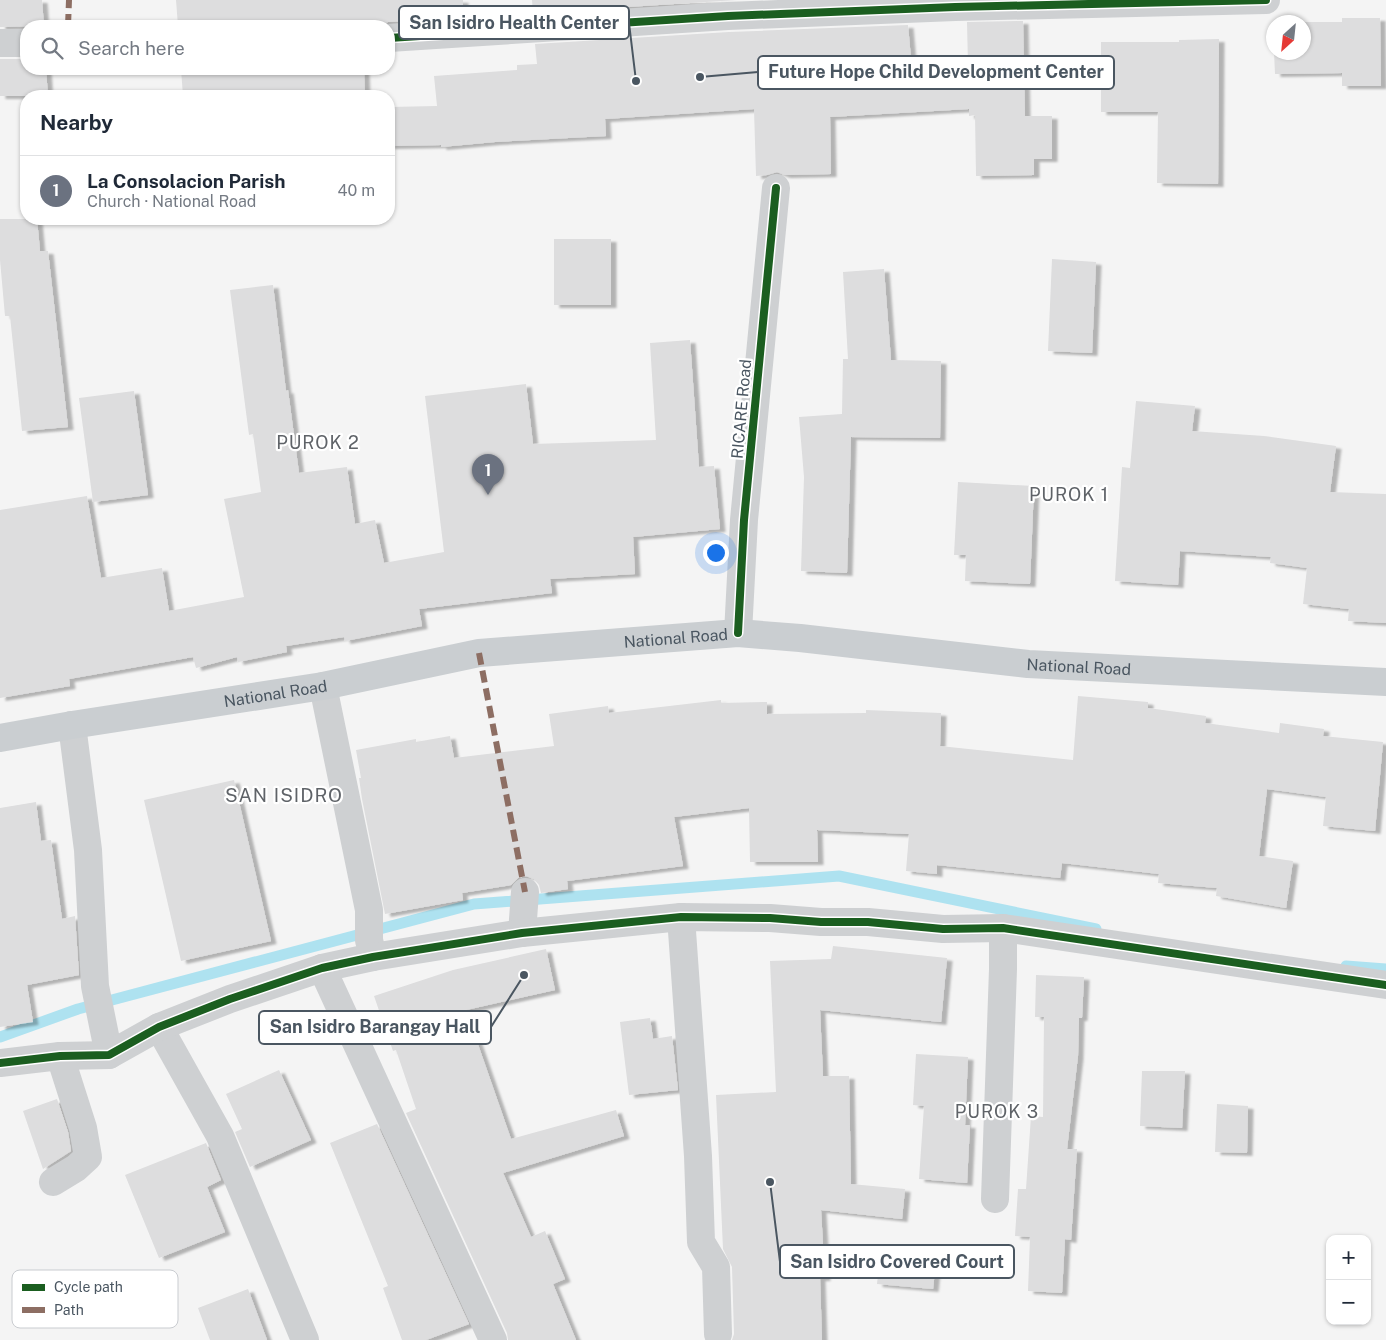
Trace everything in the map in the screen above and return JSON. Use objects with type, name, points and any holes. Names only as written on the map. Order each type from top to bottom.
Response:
[{"type":"main road","name":"National Road","points":[[0,738],[324,686],[479,653],[738,633],[800,638],[1028,664],[1386,682]]},
{"type":"street","points":[[395,38],[737,16],[955,7],[1266,0]]},
{"type":"street","points":[[0,43],[20,43]]},
{"type":"street","name":"RICARE Road","points":[[738,633],[744,520],[776,188]]},
{"type":"street","points":[[324,686],[369,910],[371,949]]},
{"type":"street","points":[[72,725],[88,850],[95,986],[109,1055]]},
{"type":"street","points":[[0,1063],[60,1056],[109,1055],[159,1027],[230,999],[322,968],[371,949],[524,913],[770,918],[821,922],[868,922],[943,929],[1003,928],[1386,985]]},
{"type":"street","points":[[681,917],[698,1156],[701,1242],[716,1267],[718,1334]]},
{"type":"street","points":[[995,1199],[1003,928]]},
{"type":"street","points":[[322,968],[493,1340]]},
{"type":"street","points":[[159,1027],[220,1136],[306,1340]]},
{"type":"street","points":[[53,1182],[76,1168],[88,1157],[83,1128],[60,1056]]},
{"type":"building","points":[[0,0],[42,0],[44,20],[20,20],[20,27],[0,27]]},
{"type":"building","points":[[176,0],[463,0],[463,18],[395,22],[395,20],[178,20]]},
{"type":"building","points":[[532,0],[737,0],[533,13]]},
{"type":"building","points":[[1342,18],[1380,18],[1381,86],[1342,86],[1342,73],[1275,74],[1274,60],[1311,60],[1311,22],[1342,22]]},
{"type":"building","points":[[1023,21],[1025,116],[1052,116],[1052,159],[1034,159],[1034,175],[976,176],[975,115],[969,116],[969,109],[830,117],[831,174],[785,175],[777,172],[756,176],[754,109],[605,119],[606,136],[441,147],[441,145],[395,146],[395,107],[437,106],[434,76],[517,70],[517,65],[537,64],[535,44],[729,32],[908,25],[912,70],[968,66],[967,22]]},
{"type":"building","points":[[1219,39],[1218,184],[1157,183],[1158,112],[1101,112],[1101,42],[1179,42],[1179,40]]},
{"type":"building","points":[[0,59],[20,59],[20,75],[46,75],[48,90],[20,90],[20,96],[0,96]]},
{"type":"building","points":[[181,75],[364,75],[365,90],[183,90]]},
{"type":"building","points":[[0,219],[20,219],[20,225],[38,225],[40,251],[48,251],[68,427],[22,431],[10,316],[5,316],[0,260]]},
{"type":"building","points":[[554,239],[611,239],[611,305],[554,305]]},
{"type":"building","points":[[1052,259],[1096,262],[1092,353],[1048,351]]},
{"type":"building","points":[[884,269],[891,360],[941,361],[940,438],[851,437],[847,573],[801,571],[804,477],[799,417],[842,414],[843,359],[848,359],[843,272]]},
{"type":"building","points":[[273,285],[286,391],[288,390],[299,473],[347,467],[355,524],[375,520],[384,563],[444,552],[425,396],[526,384],[533,444],[656,440],[650,343],[690,340],[699,467],[714,466],[720,529],[633,537],[635,574],[550,579],[552,593],[419,609],[422,626],[345,641],[344,637],[286,646],[287,652],[238,662],[237,657],[196,668],[193,657],[69,679],[70,686],[0,698],[0,510],[87,496],[101,578],[162,568],[169,611],[244,597],[224,499],[261,492],[253,434],[249,435],[230,290]]},
{"type":"building","points":[[134,391],[148,495],[93,502],[79,398]]},
{"type":"building","points":[[1136,401],[1195,406],[1192,431],[1264,436],[1336,446],[1330,492],[1386,494],[1386,623],[1348,621],[1349,609],[1303,604],[1307,568],[1270,563],[1271,557],[1180,551],[1178,585],[1115,581],[1122,467],[1130,468]]},
{"type":"building","points":[[958,482],[1034,486],[1030,584],[965,581],[966,555],[954,555]]},
{"type":"building","points":[[1078,696],[1148,702],[1148,708],[1206,716],[1205,723],[1279,733],[1280,723],[1324,729],[1323,736],[1383,742],[1375,831],[1323,826],[1326,797],[1267,789],[1259,856],[1293,861],[1286,908],[1216,896],[1217,888],[1158,883],[1159,874],[1062,863],[1060,878],[937,865],[937,874],[906,871],[909,834],[817,830],[818,862],[750,862],[749,808],[674,817],[683,866],[567,881],[568,889],[541,893],[539,885],[534,879],[526,876],[518,878],[511,885],[462,893],[463,900],[385,914],[362,799],[359,778],[361,778],[356,750],[416,739],[416,742],[450,736],[454,758],[554,746],[549,714],[608,706],[609,713],[721,700],[721,703],[767,702],[767,714],[866,713],[866,710],[941,713],[940,746],[1073,760]]},
{"type":"building","points":[[234,780],[271,941],[181,961],[144,800]]},
{"type":"building","points":[[36,802],[41,841],[51,840],[62,919],[75,916],[79,975],[27,985],[33,1022],[0,1027],[0,808]]},
{"type":"building","points":[[833,946],[947,958],[941,1022],[820,1010],[823,1076],[849,1076],[851,1184],[905,1189],[902,1219],[821,1210],[825,1278],[820,1278],[822,1340],[732,1340],[734,1334],[732,1267],[723,1249],[716,1095],[776,1092],[770,961],[831,959]]},
{"type":"building","points":[[546,949],[555,990],[466,1010],[511,1139],[616,1110],[624,1136],[503,1173],[531,1237],[545,1231],[565,1279],[553,1284],[576,1340],[508,1340],[507,1333],[406,1113],[416,1109],[396,1050],[393,1051],[374,996],[453,970]]},
{"type":"building","points":[[1036,975],[1084,977],[1082,1018],[1079,1018],[1078,1056],[1067,1149],[1077,1149],[1071,1240],[1065,1239],[1062,1293],[1028,1291],[1030,1237],[1015,1236],[1018,1189],[1026,1189],[1031,1116],[1043,1117],[1044,1017],[1035,1017]]},
{"type":"building","points":[[650,1018],[653,1039],[672,1036],[678,1090],[629,1095],[620,1022]]},
{"type":"building","points":[[916,1054],[968,1057],[965,1125],[970,1125],[967,1183],[919,1179],[924,1106],[913,1105]]},
{"type":"building","points":[[279,1070],[311,1140],[250,1167],[235,1132],[242,1129],[226,1094]]},
{"type":"building","points":[[1142,1071],[1185,1071],[1182,1128],[1140,1126]]},
{"type":"building","points":[[57,1099],[68,1132],[71,1151],[43,1169],[23,1111]]},
{"type":"building","points":[[1217,1104],[1248,1106],[1247,1153],[1215,1152]]},
{"type":"building","points":[[377,1124],[469,1324],[426,1340],[402,1340],[383,1288],[388,1286],[330,1143]]},
{"type":"building","points":[[206,1143],[221,1180],[207,1187],[225,1232],[159,1258],[125,1175]]},
{"type":"building","points":[[881,1247],[937,1252],[933,1289],[877,1284]]},
{"type":"building","points":[[248,1289],[267,1340],[210,1340],[198,1308]]},
{"type":"waterway","points":[[0,1037],[78,1009],[474,904],[839,876],[1096,929]]},
{"type":"waterway","points":[[1346,966],[1386,969]]},
{"type":"marked path","points":[[68,20],[69,0]]},
{"type":"marked path","points":[[479,653],[525,892]]},
{"type":"cycle path","points":[[395,38],[728,16],[955,7],[1266,0]]},
{"type":"cycle path","points":[[738,633],[744,520],[776,188]]},
{"type":"cycle path","points":[[0,1063],[60,1056],[109,1055],[159,1027],[230,999],[322,968],[373,957],[522,933],[681,917],[868,922],[943,929],[1003,928],[1386,985]]},
{"type":"place","name":"Future Hope Child Development Center","points":[[700,77]]},
{"type":"place","name":"San Isidro Health Center","points":[[636,81]]},
{"type":"place","name":"La Consolacion Parish","points":[[488,495]]},
{"type":"place","name":"San Isidro Barangay Hall","points":[[524,975]]},
{"type":"place","name":"San Isidro Covered Court","points":[[770,1182]]},
{"type":"district","name":"PUROK 2","points":[[318,443]]},
{"type":"district","name":"PUROK 1","points":[[1069,495]]},
{"type":"district","name":"SAN ISIDRO","points":[[284,795]]},
{"type":"district","name":"PUROK 3","points":[[997,1112]]}]
